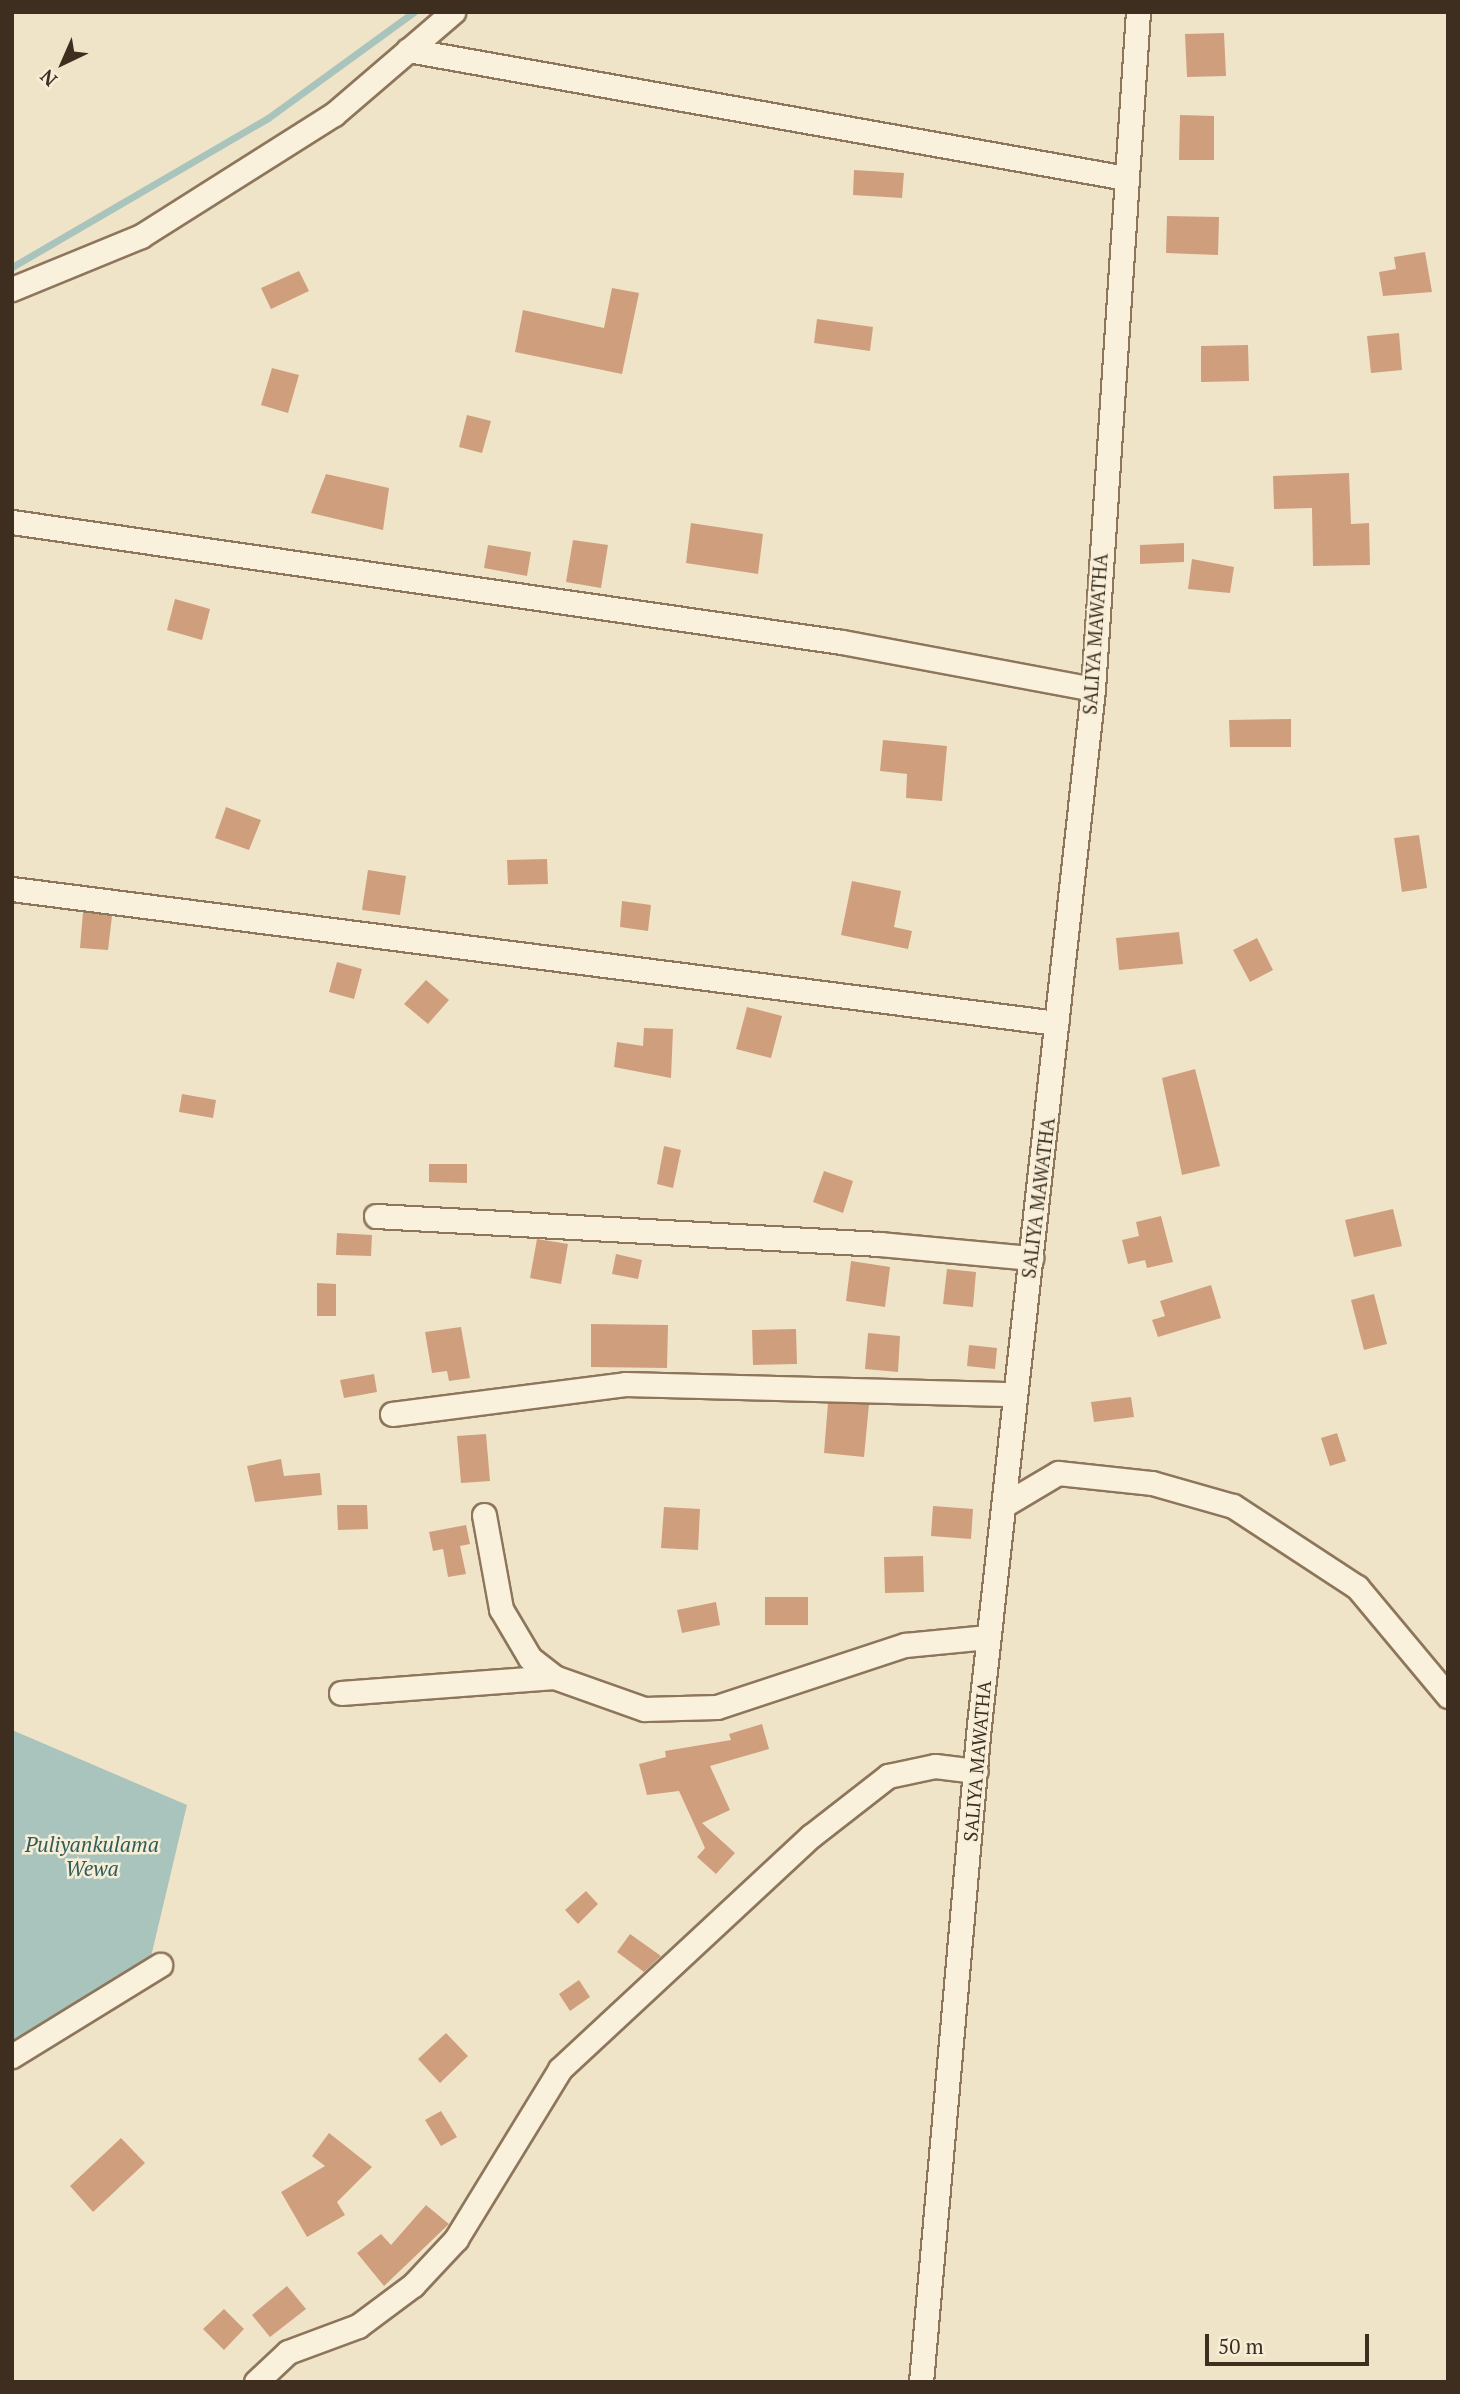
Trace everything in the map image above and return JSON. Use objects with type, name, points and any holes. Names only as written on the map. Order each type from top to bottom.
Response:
[{"type":"street","points":[[12,289],[141,236],[334,114],[453,12]]},
{"type":"street","name":"SALIYA MAWATHA","points":[[921,2382],[988,1637],[1093,689],[1138,12]]},
{"type":"street","points":[[408,50],[1126,178]]},
{"type":"street","points":[[12,522],[842,642],[1093,689]]},
{"type":"street","points":[[12,889],[1056,1023]]},
{"type":"street","points":[[376,1216],[1031,1258]]},
{"type":"street","points":[[392,1414],[625,1384],[1015,1394]]},
{"type":"street","points":[[1004,1505],[1058,1473],[1152,1483],[1233,1506],[1357,1587],[1448,1696]]},
{"type":"street","points":[[484,1515],[501,1609],[530,1658],[554,1677],[644,1709],[717,1707],[905,1644],[988,1637]]},
{"type":"street","points":[[341,1693],[554,1677]]},
{"type":"street","points":[[256,2382],[288,2352],[358,2326],[413,2285],[456,2239],[560,2069],[699,1946],[792,1852],[888,1776],[935,1766],[976,1771]]},
{"type":"street","points":[[12,2056],[160,1965]]},
{"type":"water","name":"Puliyankulama Wewa","points":[[12,1730],[187,1805],[150,1961],[12,2045]]},
{"type":"building","points":[[1224,33],[1226,76],[1187,77],[1185,34]]},
{"type":"building","points":[[1180,115],[1214,116],[1214,160],[1179,160]]},
{"type":"building","points":[[854,170],[904,173],[902,198],[853,195]]},
{"type":"building","points":[[1167,216],[1219,217],[1218,255],[1166,253]]},
{"type":"building","points":[[1425,252],[1432,292],[1383,296],[1379,272],[1396,269],[1394,257]]},
{"type":"building","points":[[299,271],[309,291],[271,309],[261,288]]},
{"type":"building","points":[[612,288],[639,293],[622,374],[515,352],[523,310],[604,328]]},
{"type":"building","points":[[817,319],[873,327],[870,351],[814,343]]},
{"type":"building","points":[[1399,333],[1402,370],[1371,373],[1367,336]]},
{"type":"building","points":[[1248,345],[1249,381],[1201,382],[1201,346]]},
{"type":"building","points":[[272,368],[299,375],[288,413],[261,405]]},
{"type":"building","points":[[467,415],[491,421],[482,453],[459,447]]},
{"type":"building","points":[[1349,473],[1351,524],[1369,523],[1370,565],[1313,566],[1312,508],[1274,509],[1273,476]]},
{"type":"building","points":[[326,474],[389,488],[383,530],[311,513]]},
{"type":"building","points":[[691,523],[763,534],[758,574],[686,563]]},
{"type":"building","points":[[573,540],[608,545],[601,588],[566,582]]},
{"type":"building","points":[[1184,543],[1184,562],[1140,564],[1140,545]]},
{"type":"building","points":[[488,545],[531,552],[527,576],[484,568]]},
{"type":"building","points":[[1192,559],[1234,567],[1230,593],[1188,589]]},
{"type":"building","points":[[175,599],[210,609],[202,640],[167,630]]},
{"type":"building","points":[[1291,719],[1291,747],[1230,747],[1229,720]]},
{"type":"building","points":[[883,740],[947,746],[942,801],[906,798],[907,774],[880,771]]},
{"type":"building","points":[[226,807],[261,820],[249,850],[215,838]]},
{"type":"building","points":[[1419,835],[1427,888],[1402,892],[1394,838]]},
{"type":"building","points":[[547,859],[548,884],[508,885],[507,860]]},
{"type":"building","points":[[368,870],[406,876],[400,915],[362,910]]},
{"type":"building","points":[[852,881],[901,891],[894,927],[912,931],[908,949],[841,935]]},
{"type":"building","points":[[622,901],[651,905],[648,931],[620,927]]},
{"type":"building","points":[[83,912],[112,916],[108,950],[80,948]]},
{"type":"building","points":[[1179,932],[1183,964],[1119,970],[1116,938]]},
{"type":"building","points":[[1257,938],[1273,970],[1250,982],[1233,950]]},
{"type":"building","points":[[337,962],[362,969],[354,999],[329,992]]},
{"type":"building","points":[[426,980],[449,1000],[428,1024],[404,1004]]},
{"type":"building","points":[[747,1007],[782,1016],[771,1058],[736,1049]]},
{"type":"building","points":[[644,1028],[673,1029],[671,1078],[614,1067],[617,1042],[643,1046]]},
{"type":"building","points":[[1195,1069],[1220,1166],[1182,1175],[1162,1078]]},
{"type":"building","points":[[182,1094],[216,1100],[213,1118],[179,1112]]},
{"type":"building","points":[[664,1146],[681,1150],[673,1188],[657,1184]]},
{"type":"building","points":[[429,1164],[467,1164],[467,1183],[429,1182]]},
{"type":"building","points":[[824,1171],[853,1181],[843,1213],[813,1202]]},
{"type":"building","points":[[1393,1209],[1402,1246],[1354,1257],[1345,1220]]},
{"type":"building","points":[[1161,1216],[1173,1262],[1147,1268],[1145,1260],[1128,1264],[1122,1240],[1139,1236],[1136,1222]]},
{"type":"building","points":[[337,1233],[372,1235],[371,1256],[336,1255]]},
{"type":"building","points":[[537,1239],[568,1244],[561,1284],[530,1278]]},
{"type":"building","points":[[616,1254],[642,1260],[638,1279],[612,1274]]},
{"type":"building","points":[[851,1261],[890,1267],[885,1307],[846,1301]]},
{"type":"building","points":[[947,1269],[976,1272],[973,1307],[943,1304]]},
{"type":"building","points":[[317,1283],[336,1284],[336,1316],[317,1316]]},
{"type":"building","points":[[1211,1285],[1221,1318],[1158,1337],[1152,1320],[1165,1316],[1160,1301]]},
{"type":"building","points":[[1374,1294],[1387,1344],[1364,1350],[1351,1300]]},
{"type":"building","points":[[591,1324],[668,1325],[667,1368],[591,1367]]},
{"type":"building","points":[[461,1327],[470,1378],[449,1381],[447,1371],[432,1373],[425,1332]]},
{"type":"building","points":[[796,1329],[797,1364],[753,1365],[752,1330]]},
{"type":"building","points":[[868,1333],[900,1336],[898,1372],[865,1369]]},
{"type":"building","points":[[969,1345],[997,1348],[995,1369],[967,1366]]},
{"type":"building","points":[[374,1374],[377,1392],[344,1398],[340,1380]]},
{"type":"building","points":[[1131,1397],[1134,1417],[1094,1422],[1091,1402]]},
{"type":"building","points":[[828,1403],[869,1404],[864,1457],[824,1453]]},
{"type":"building","points":[[1337,1433],[1346,1461],[1330,1466],[1321,1438]]},
{"type":"building","points":[[486,1434],[490,1481],[461,1483],[457,1436]]},
{"type":"building","points":[[281,1459],[284,1476],[320,1473],[322,1495],[255,1502],[247,1466]]},
{"type":"building","points":[[337,1505],[367,1505],[368,1529],[338,1530]]},
{"type":"building","points":[[933,1506],[973,1509],[971,1539],[931,1536]]},
{"type":"building","points":[[664,1507],[700,1509],[698,1550],[661,1548]]},
{"type":"building","points":[[466,1525],[470,1544],[460,1546],[466,1574],[448,1577],[443,1549],[433,1551],[429,1532]]},
{"type":"building","points":[[923,1556],[924,1592],[885,1593],[884,1557]]},
{"type":"building","points":[[765,1597],[808,1597],[808,1625],[765,1625]]},
{"type":"building","points":[[716,1602],[720,1625],[682,1633],[677,1610]]},
{"type":"building","points":[[762,1724],[769,1749],[710,1766],[730,1810],[702,1823],[735,1853],[716,1874],[697,1857],[705,1848],[679,1791],[647,1795],[639,1764],[666,1757],[665,1751],[731,1740],[729,1734]]},
{"type":"building","points":[[586,1891],[598,1904],[578,1924],[565,1910]]},
{"type":"building","points":[[630,1934],[661,1956],[644,1972],[617,1952]]},
{"type":"building","points":[[579,1980],[590,1997],[570,2011],[559,1994]]},
{"type":"building","points":[[446,2033],[468,2056],[440,2083],[418,2059]]},
{"type":"building","points":[[441,2111],[457,2137],[441,2146],[425,2120]]},
{"type":"building","points":[[329,2133],[372,2167],[337,2202],[345,2215],[307,2237],[281,2192],[325,2166],[312,2156]]},
{"type":"building","points":[[121,2138],[145,2163],[93,2212],[70,2186]]},
{"type":"building","points":[[426,2205],[449,2224],[384,2286],[357,2253],[381,2234],[391,2245]]},
{"type":"building","points":[[287,2286],[306,2309],[270,2337],[252,2315]]},
{"type":"building","points":[[224,2309],[244,2329],[224,2350],[203,2329]]},
{"type":"waterway","points":[[12,267],[268,118],[414,12]]}]
